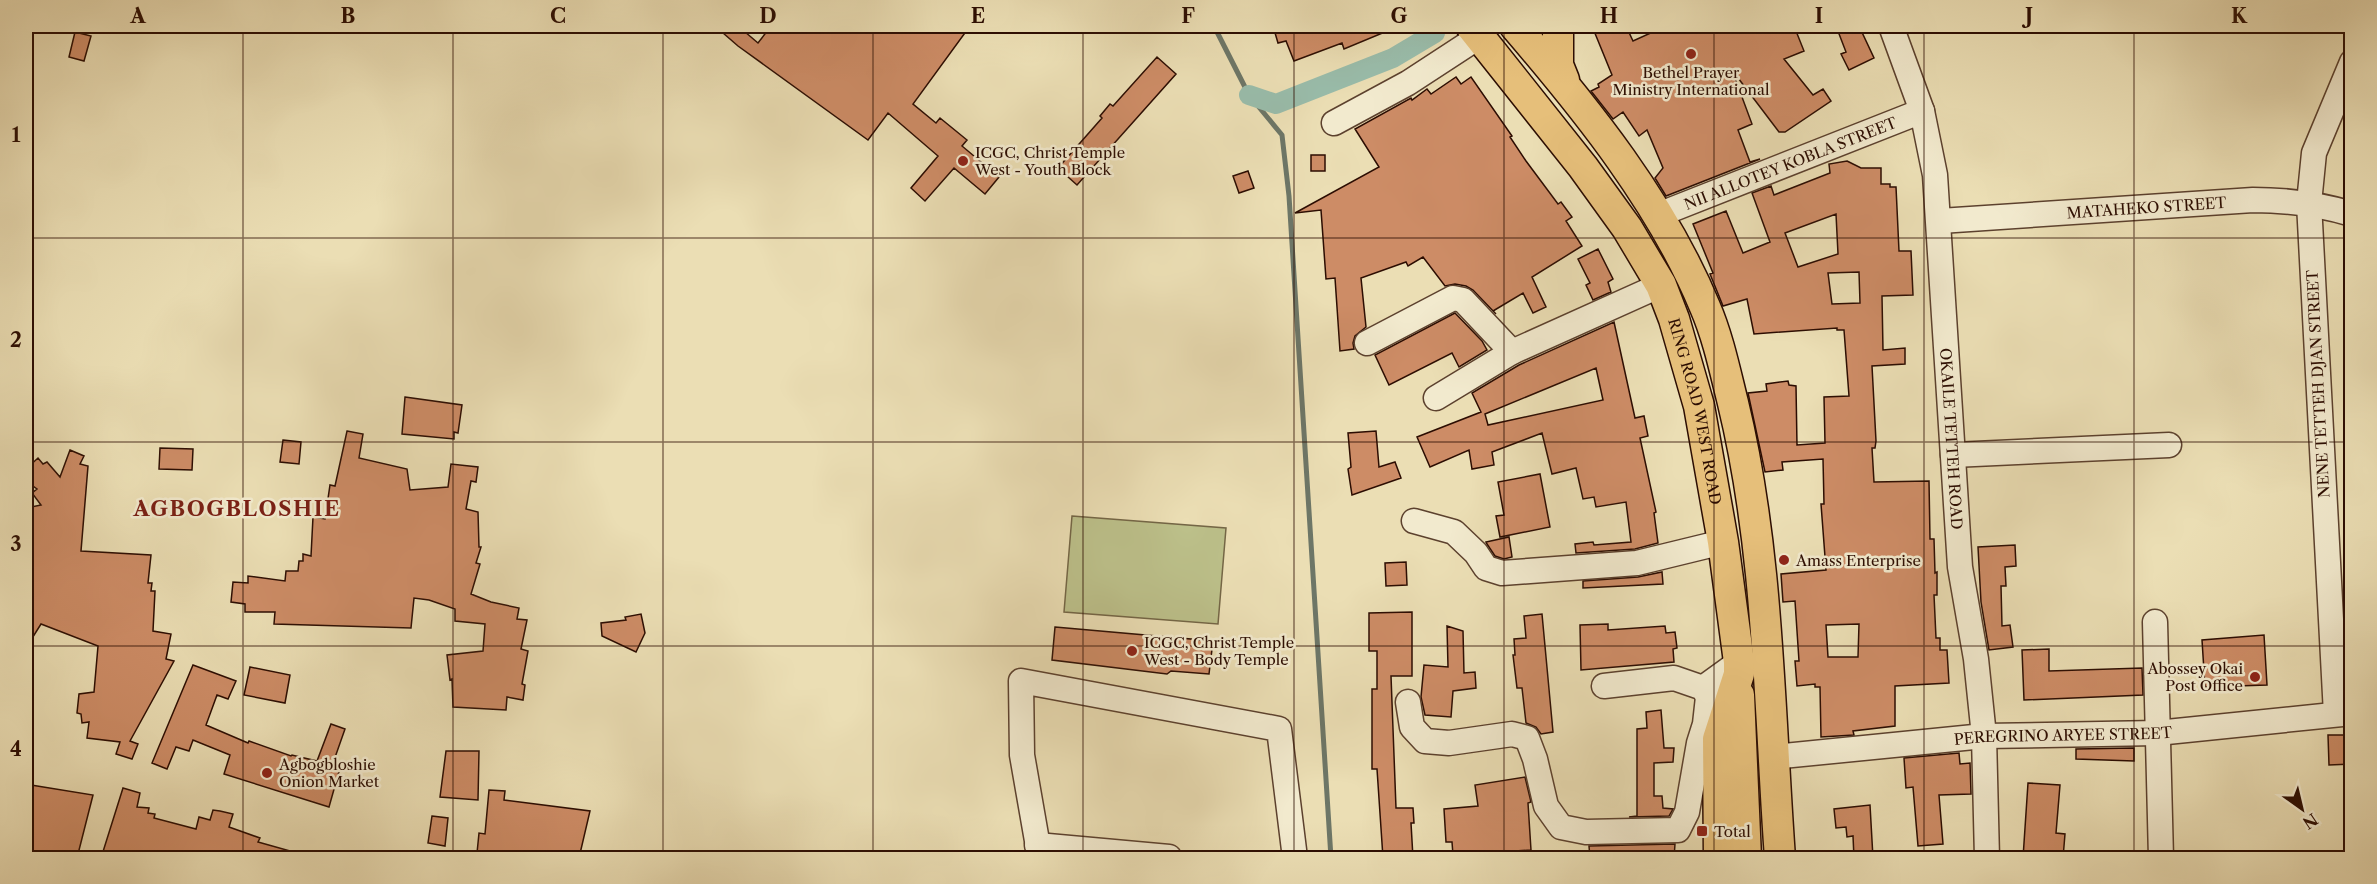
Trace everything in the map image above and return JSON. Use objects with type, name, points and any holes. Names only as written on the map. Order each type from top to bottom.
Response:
[{"type":"main road","points":[[1515,26],[1568,88],[1658,215],[1705,308],[1723,362],[1740,431],[1752,496],[1765,607],[1780,858]]},
{"type":"main road","points":[[1557,26],[1558,65],[1568,88]]},
{"type":"main road","name":"RING ROAD WEST ROAD","points":[[1483,29],[1627,228],[1661,285],[1674,319],[1699,406],[1723,543],[1739,668],[1718,739],[1719,858]]},
{"type":"main road","points":[[1739,668],[1770,858]]},
{"type":"main road","points":[[1746,858],[1750,726],[1770,695]]},
{"type":"street","name":"OKAILE TETTEH ROAD","points":[[1891,26],[1922,111],[1935,175],[1940,221],[1960,567],[1976,659],[1984,736],[1987,858]]},
{"type":"street","points":[[1334,123],[1408,83],[1483,29]]},
{"type":"street","name":"NENE TETTEH DJAN STREET","points":[[2344,714],[2309,204],[2314,153],[2352,62]]},
{"type":"street","name":"NII ALLOTEY KOBLA STREET","points":[[1658,215],[1922,111]]},
{"type":"street","name":"MATAHEKO STREET","points":[[1940,221],[2253,200],[2281,200],[2352,213]]},
{"type":"street","points":[[1436,398],[1512,352],[1661,285]]},
{"type":"street","points":[[1367,343],[1453,298],[1463,300],[1512,352]]},
{"type":"street","points":[[1953,456],[2169,445]]},
{"type":"street","points":[[1414,521],[1454,532],[1476,553],[1486,568],[1502,573],[1637,563],[1723,543]]},
{"type":"street","points":[[2155,622],[2161,858]]},
{"type":"street","points":[[1703,688],[1739,668]]},
{"type":"street","points":[[1408,702],[1412,727],[1425,741],[1449,743],[1512,734],[1527,738],[1535,759],[1546,806],[1561,827],[1586,832],[1678,830],[1687,812],[1700,743],[1706,724],[1708,697],[1703,688],[1674,678],[1604,686]]},
{"type":"street","points":[[1169,857],[1039,852],[1022,755],[1022,681],[1279,729],[1295,858]]},
{"type":"street","name":"PEREGRINO ARYEE STREET","points":[[1773,757],[1984,736],[2157,734],[2344,714]]},
{"type":"green space","points":[[1072,516],[1226,528],[1218,624],[1064,612]]},
{"type":"building","points":[[715,26],[738,26],[758,43],[771,26],[970,26],[913,104],[936,123],[940,118],[967,140],[962,146],[999,177],[985,194],[954,168],[925,201],[911,188],[938,156],[888,113],[868,140],[738,46]]},
{"type":"building","points":[[1273,26],[1397,27],[1344,49],[1342,43],[1294,61],[1286,41],[1278,43]]},
{"type":"building","points":[[1592,26],[1626,26],[1633,41],[1666,26],[1794,26],[1804,51],[1784,59],[1813,95],[1823,89],[1831,101],[1785,132],[1779,132],[1732,70],[1752,124],[1738,130],[1750,162],[1760,159],[1666,196],[1655,178],[1663,168],[1647,130],[1639,136],[1623,112],[1613,119],[1591,91],[1612,75]]},
{"type":"building","points":[[1836,26],[1859,26],[1874,58],[1849,70],[1841,54],[1846,52]]},
{"type":"building","points":[[75,32],[91,36],[84,61],[69,57]]},
{"type":"building","points":[[1157,57],[1176,74],[1077,185],[1058,168],[1102,118],[1100,116],[1110,104],[1113,106]]},
{"type":"building","points":[[1456,77],[1461,84],[1471,77],[1512,136],[1510,137],[1526,161],[1558,204],[1561,202],[1572,217],[1566,221],[1582,246],[1532,277],[1546,307],[1533,313],[1523,293],[1493,311],[1473,290],[1466,286],[1455,284],[1445,286],[1423,257],[1408,266],[1406,262],[1361,278],[1366,327],[1355,336],[1354,349],[1340,351],[1335,278],[1326,279],[1321,210],[1295,213],[1379,167],[1355,129],[1411,98],[1412,100],[1427,89],[1431,94]]},
{"type":"building","points":[[1311,155],[1325,155],[1325,171],[1311,171]]},
{"type":"building","points":[[1847,161],[1861,168],[1881,168],[1881,184],[1896,187],[1899,251],[1911,251],[1913,295],[1882,296],[1883,350],[1905,348],[1905,364],[1872,366],[1876,441],[1875,448],[1872,448],[1874,482],[1929,481],[1930,539],[1934,539],[1935,573],[1937,572],[1937,595],[1934,595],[1936,638],[1940,638],[1940,650],[1947,650],[1949,683],[1895,686],[1895,726],[1853,731],[1854,735],[1821,737],[1820,687],[1815,687],[1815,684],[1797,686],[1795,661],[1799,661],[1795,601],[1783,602],[1781,574],[1826,570],[1821,504],[1824,504],[1823,459],[1782,462],[1783,470],[1765,472],[1748,393],[1767,391],[1766,384],[1788,381],[1789,385],[1796,386],[1797,445],[1825,443],[1824,397],[1849,396],[1844,330],[1837,330],[1837,328],[1754,334],[1747,299],[1723,306],[1710,274],[1713,273],[1693,224],[1726,211],[1743,253],[1770,242],[1752,193],[1771,186],[1774,195],[1830,173],[1829,164]],"holes":[[[1836,214],[1838,254],[1798,267],[1785,233]],[[1859,272],[1860,303],[1832,304],[1828,273]],[[1859,624],[1858,657],[1828,657],[1826,625]]]},
{"type":"building","points":[[1248,171],[1254,188],[1239,193],[1233,176]]},
{"type":"building","points":[[1598,249],[1613,279],[1608,282],[1611,292],[1593,300],[1586,285],[1590,283],[1578,259]]},
{"type":"building","points":[[1455,313],[1482,341],[1487,350],[1459,367],[1452,353],[1389,385],[1375,355]]},
{"type":"building","points":[[1614,322],[1635,418],[1644,416],[1648,436],[1640,438],[1656,512],[1654,513],[1658,543],[1635,549],[1576,553],[1575,544],[1631,542],[1626,502],[1596,507],[1594,497],[1583,499],[1576,468],[1552,474],[1542,433],[1492,452],[1494,465],[1472,469],[1469,450],[1430,467],[1417,437],[1481,412],[1472,393],[1519,365]],"holes":[[[1596,368],[1603,400],[1488,425],[1485,414]]]},
{"type":"building","points":[[405,397],[462,405],[458,433],[454,432],[454,439],[402,434]]},
{"type":"building","points":[[347,431],[363,434],[359,458],[407,469],[410,490],[448,487],[451,464],[478,467],[476,482],[471,481],[466,509],[478,512],[479,547],[481,547],[476,563],[480,564],[471,594],[491,602],[519,608],[517,619],[527,620],[521,649],[528,651],[522,684],[525,685],[523,700],[507,697],[506,710],[453,707],[452,679],[450,680],[447,655],[483,651],[485,624],[455,621],[455,609],[429,600],[414,598],[411,628],[274,624],[275,612],[245,612],[245,604],[231,602],[233,582],[248,583],[248,576],[285,581],[286,571],[298,571],[299,561],[303,561],[303,554],[311,556],[313,517],[325,519],[330,485],[335,486]]},
{"type":"building","points":[[1376,431],[1379,467],[1395,462],[1401,478],[1352,495],[1348,469],[1351,467],[1348,433]]},
{"type":"building","points":[[283,440],[301,442],[299,464],[280,462]]},
{"type":"building","points":[[160,448],[193,449],[192,470],[159,469]]},
{"type":"building","points":[[70,450],[84,456],[80,464],[88,466],[81,551],[151,555],[148,583],[152,583],[151,591],[155,591],[153,631],[171,634],[166,659],[174,661],[130,741],[138,744],[132,759],[116,754],[120,742],[87,738],[89,722],[82,723],[81,714],[77,713],[79,694],[94,692],[98,646],[41,624],[26,648],[26,508],[41,505],[32,493],[37,489],[26,481],[26,469],[38,458],[43,464],[47,462],[60,477]]},
{"type":"building","points":[[1540,474],[1550,527],[1500,537],[1496,516],[1504,515],[1498,482]]},
{"type":"building","points":[[1509,537],[1512,557],[1504,559],[1495,556],[1486,542]]},
{"type":"building","points":[[2015,545],[2016,566],[2005,567],[2006,586],[2001,586],[2002,626],[2010,625],[2013,647],[1989,650],[1981,602],[1978,547]]},
{"type":"building","points":[[1406,562],[1407,585],[1386,586],[1385,563]]},
{"type":"building","points":[[1662,572],[1663,584],[1583,588],[1583,581],[1638,577]]},
{"type":"building","points":[[1412,612],[1412,676],[1391,676],[1396,808],[1413,808],[1414,823],[1411,823],[1413,858],[1383,858],[1377,769],[1372,769],[1372,689],[1377,689],[1377,651],[1369,651],[1369,613]]},
{"type":"building","points":[[641,614],[645,633],[636,652],[602,636],[601,623],[626,620],[625,617]]},
{"type":"building","points":[[1542,614],[1553,732],[1541,734],[1536,727],[1526,723],[1522,688],[1517,688],[1513,655],[1515,655],[1514,639],[1526,638],[1524,616]]},
{"type":"building","points":[[1608,624],[1608,630],[1665,626],[1666,633],[1675,632],[1677,648],[1673,649],[1674,662],[1581,670],[1580,625]]},
{"type":"building","points":[[1447,626],[1463,631],[1464,673],[1475,672],[1476,688],[1453,691],[1451,717],[1425,715],[1421,697],[1424,665],[1448,667]]},
{"type":"building","name":"ICGC, Christ Temple West - Body Temple","points":[[1055,627],[1213,641],[1209,674],[1171,671],[1167,674],[1052,660]]},
{"type":"building","points":[[2264,635],[2267,685],[2205,687],[2202,640]]},
{"type":"building","points":[[2049,649],[2049,671],[2142,668],[2143,695],[2024,700],[2022,650]]},
{"type":"building","points":[[193,665],[236,681],[228,699],[217,695],[206,725],[248,743],[249,741],[291,756],[317,761],[331,724],[345,729],[332,766],[340,768],[329,807],[224,774],[230,755],[193,740],[189,751],[176,747],[167,769],[152,763]]},
{"type":"building","points":[[250,667],[290,675],[285,703],[244,695]]},
{"type":"building","points":[[1661,710],[1664,748],[1674,748],[1673,762],[1654,763],[1654,796],[1662,796],[1663,808],[1673,809],[1669,816],[1629,817],[1637,816],[1637,729],[1647,728],[1646,712]]},
{"type":"building","points":[[2328,735],[2352,735],[2352,764],[2329,765]]},
{"type":"building","points":[[2134,748],[2134,761],[2076,759],[2076,749]]},
{"type":"building","points":[[446,751],[479,751],[478,800],[440,797]]},
{"type":"building","points":[[1959,753],[1960,764],[1970,763],[1971,794],[1939,795],[1943,844],[1918,846],[1913,787],[1906,788],[1904,758]]},
{"type":"building","points":[[1525,777],[1531,802],[1528,803],[1531,850],[1453,855],[1452,842],[1446,842],[1444,809],[1478,806],[1475,785]]},
{"type":"building","points":[[2028,783],[2060,785],[2056,833],[2065,834],[2063,858],[2023,858]]},
{"type":"building","points":[[26,786],[93,795],[77,858],[46,858],[26,854]]},
{"type":"building","points":[[123,788],[140,793],[137,807],[149,808],[148,813],[155,814],[154,818],[196,829],[199,817],[210,820],[213,810],[233,814],[229,827],[260,838],[258,842],[301,854],[301,858],[101,858]]},
{"type":"building","points":[[489,790],[505,791],[504,800],[590,811],[579,858],[486,858],[486,854],[477,853],[479,833],[485,834]]},
{"type":"building","points":[[1870,805],[1873,858],[1854,858],[1853,836],[1847,837],[1846,827],[1836,828],[1834,809]]},
{"type":"building","points":[[432,816],[448,818],[445,846],[428,843]]},
{"type":"building","points":[[1675,844],[1674,858],[1590,858],[1589,846]]},
{"type":"waterway","points":[[1214,26],[1249,95],[1282,135],[1289,196],[1331,858]]},
{"type":"waterway","points":[[1249,95],[1276,104],[1393,58],[1435,33]]},
{"type":"place","name":"Bethel Prayer Ministry International","points":[[1691,54]]},
{"type":"place","name":"ICGC, Christ Temple West - Youth Block","points":[[963,161]]},
{"type":"place","name":"Amass Enterprise","points":[[1784,560]]},
{"type":"place","name":"ICGC, Christ Temple West - Body Temple","points":[[1132,651]]},
{"type":"place","name":"Abossey Okai Post Office","points":[[2255,677]]},
{"type":"place","name":"Agbogbloshie Onion Market","points":[[267,773]]},
{"type":"place","name":"Total","points":[[1702,831]]},
{"type":"district","name":"AGBOGBLOSHIE","points":[[237,508]]}]
